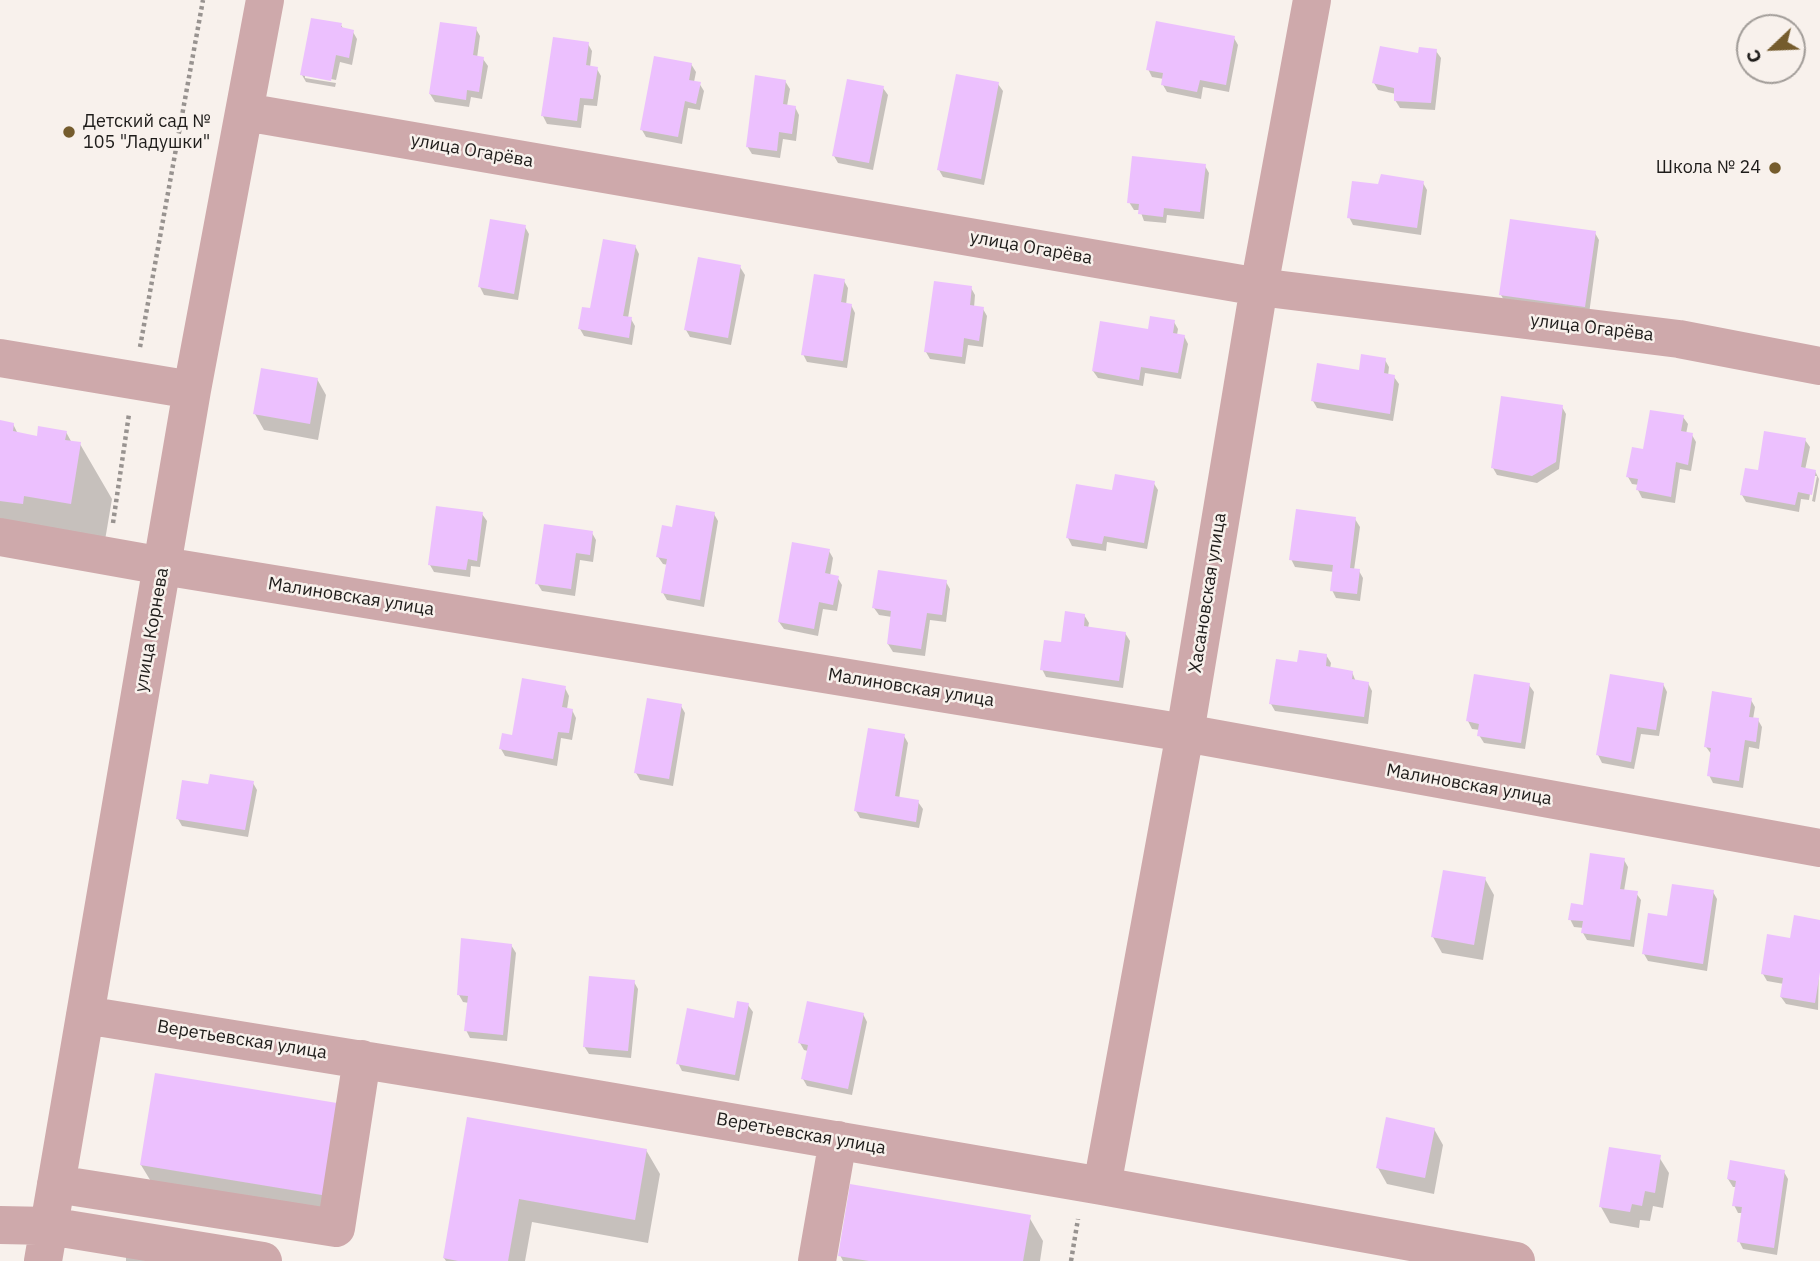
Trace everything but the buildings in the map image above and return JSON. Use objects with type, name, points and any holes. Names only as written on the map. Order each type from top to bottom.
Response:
[{"type":"street","name":"улица Корнева","points":[[46,1243],[192,390],[265,0]]},
{"type":"street","name":"Хасановская улица","points":[[1093,1185],[1185,733],[1258,287],[1312,0]]},
{"type":"street","name":"улица Огарёва","points":[[245,112],[1258,287],[1679,339],[1820,366]]},
{"type":"street","points":[[0,358],[192,390]]},
{"type":"street","name":"Малиновская улица","points":[[0,537],[1185,733],[1820,848]]},
{"type":"street","name":"Веретьевская улица","points":[[85,1015],[838,1140],[1516,1261]]},
{"type":"street","points":[[56,1184],[336,1228],[362,1059]]},
{"type":"street","points":[[817,1261],[838,1140]]},
{"type":"street","points":[[0,1225],[46,1243],[263,1261]]},
{"type":"path","points":[[108,555],[134,380],[203,0]]},
{"type":"path","points":[[1071,1261],[1093,1185]]},
{"type":"place","name":"Детский сад № 105 \"Ладушки\"","points":[[69,132]]},
{"type":"place","name":"Школа № 24","points":[[1775,168]]}]
